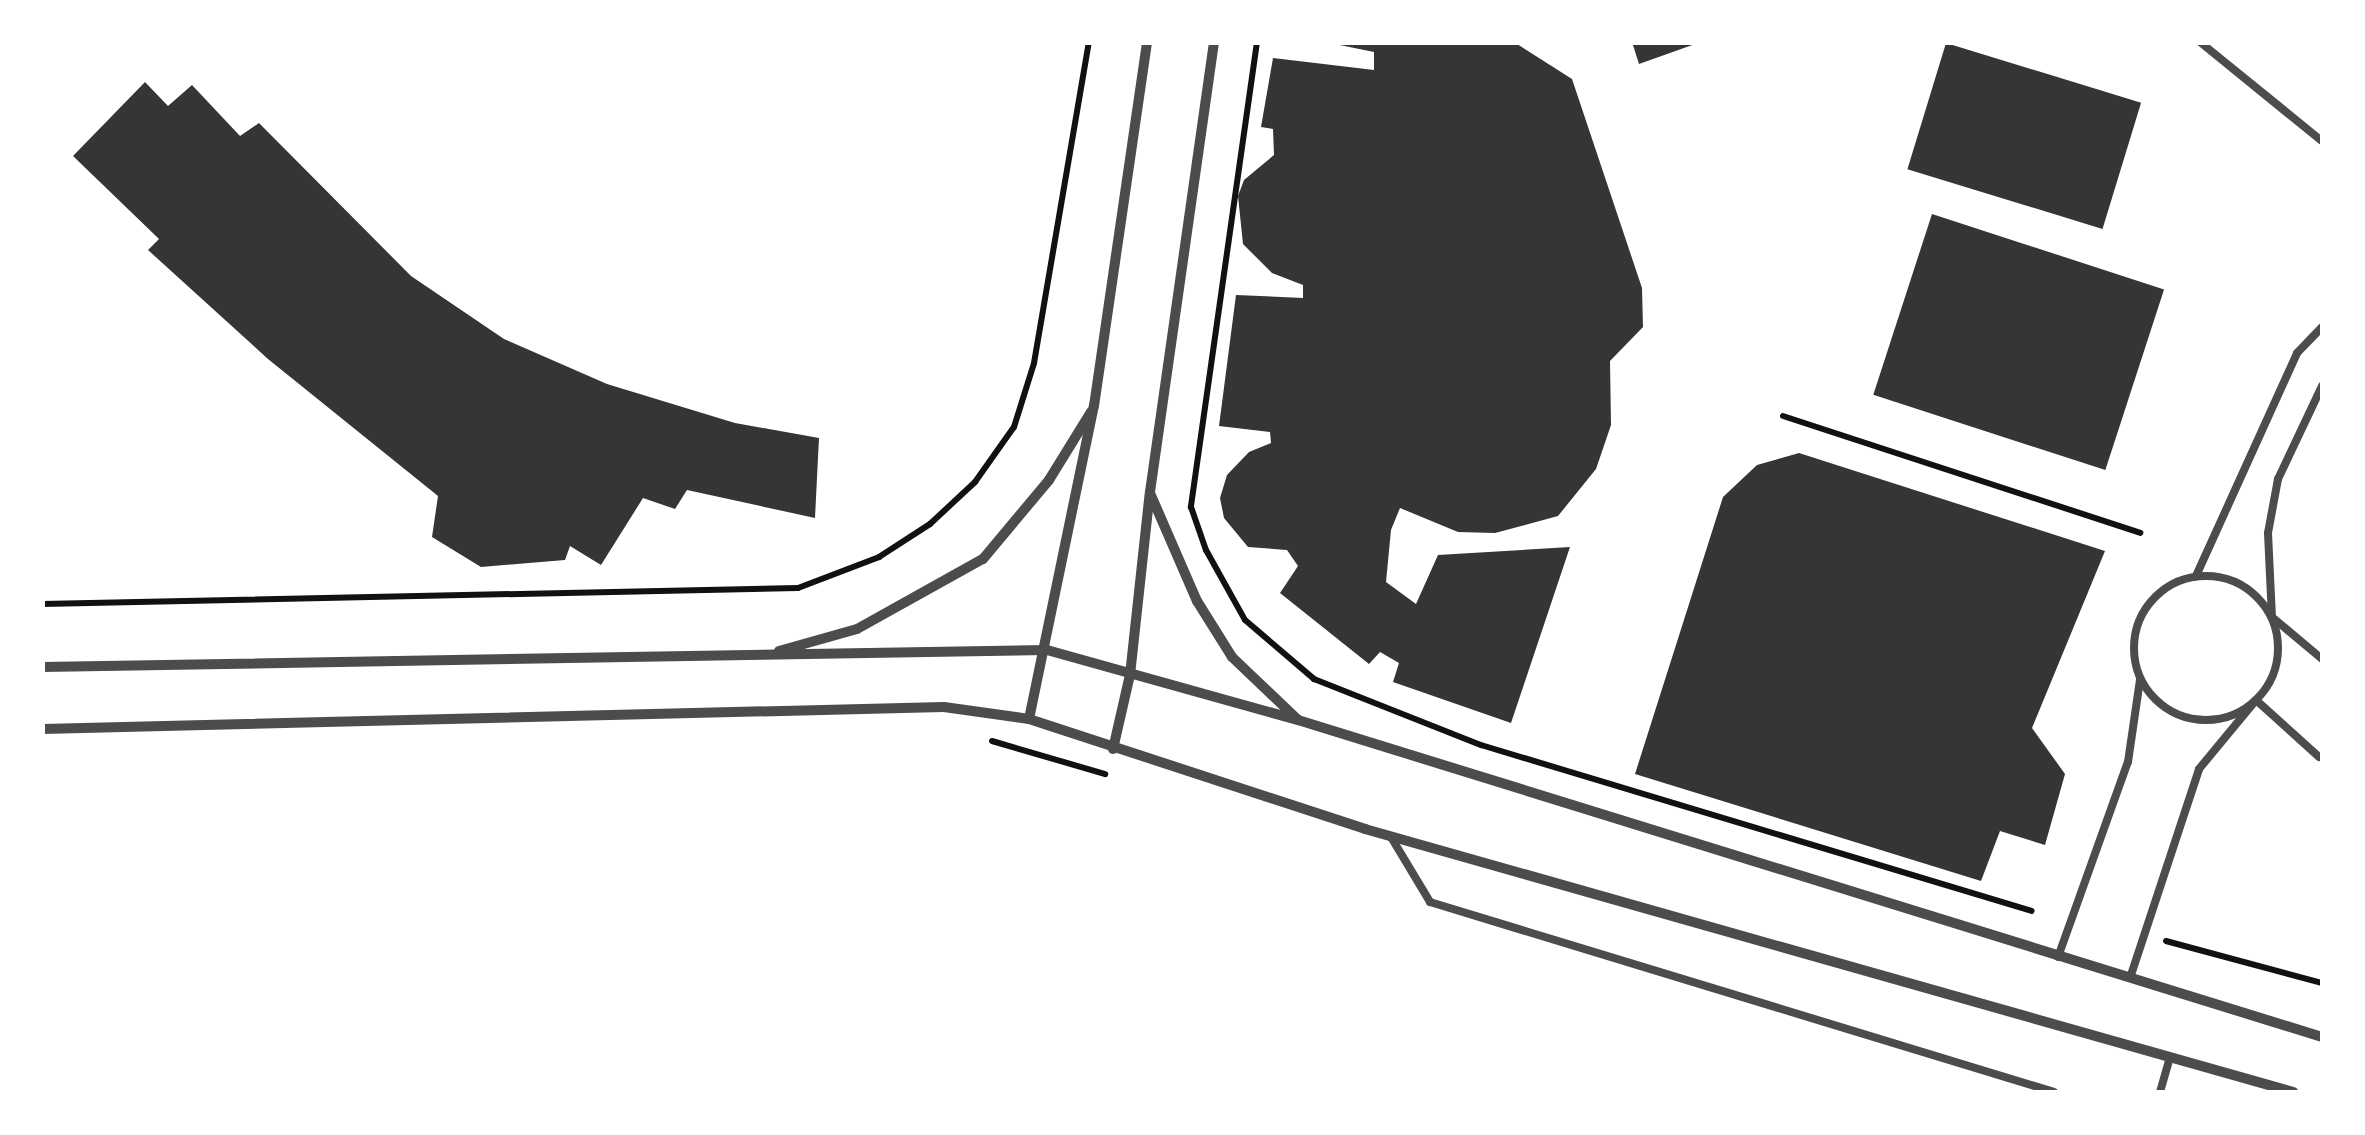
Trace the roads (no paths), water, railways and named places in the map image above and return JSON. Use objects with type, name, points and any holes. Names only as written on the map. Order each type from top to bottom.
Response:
[{"type":"street","points":[[1029,718],[1048,650],[1094,406],[1147,42]]},
{"type":"street","points":[[1113,749],[1130,675],[1150,492],[1214,42]]},
{"type":"street","points":[[764,656],[857,629],[983,559],[1049,480],[1094,406]]},
{"type":"street","points":[[1150,492],[1196,601],[1232,657],[1298,720]]},
{"type":"street","points":[[42,667],[1048,650],[1298,720],[2322,1037]]},
{"type":"street","points":[[42,728],[944,706],[1029,718],[1113,749],[1392,837],[2293,1092]]},
{"type":"lane","points":[[2200,42],[2322,141]]},
{"type":"lane","points":[[2196,576],[2297,353],[2322,327]]},
{"type":"lane","points":[[2130,978],[2200,770],[2256,700],[2278,661],[2268,533],[2278,479],[2322,386]]},
{"type":"lane","points":[[2058,957],[2128,762],[2140,679],[2134,634],[2155,595],[2196,576],[2241,584],[2322,658]]},
{"type":"lane","points":[[2140,679],[2171,712],[2192,720],[2216,720],[2256,700]]},
{"type":"lane","points":[[2256,700],[2319,757]]},
{"type":"lane","points":[[1392,837],[1430,902],[2054,1092]]},
{"type":"lane","points":[[2160,1092],[2170,1058]]}]
